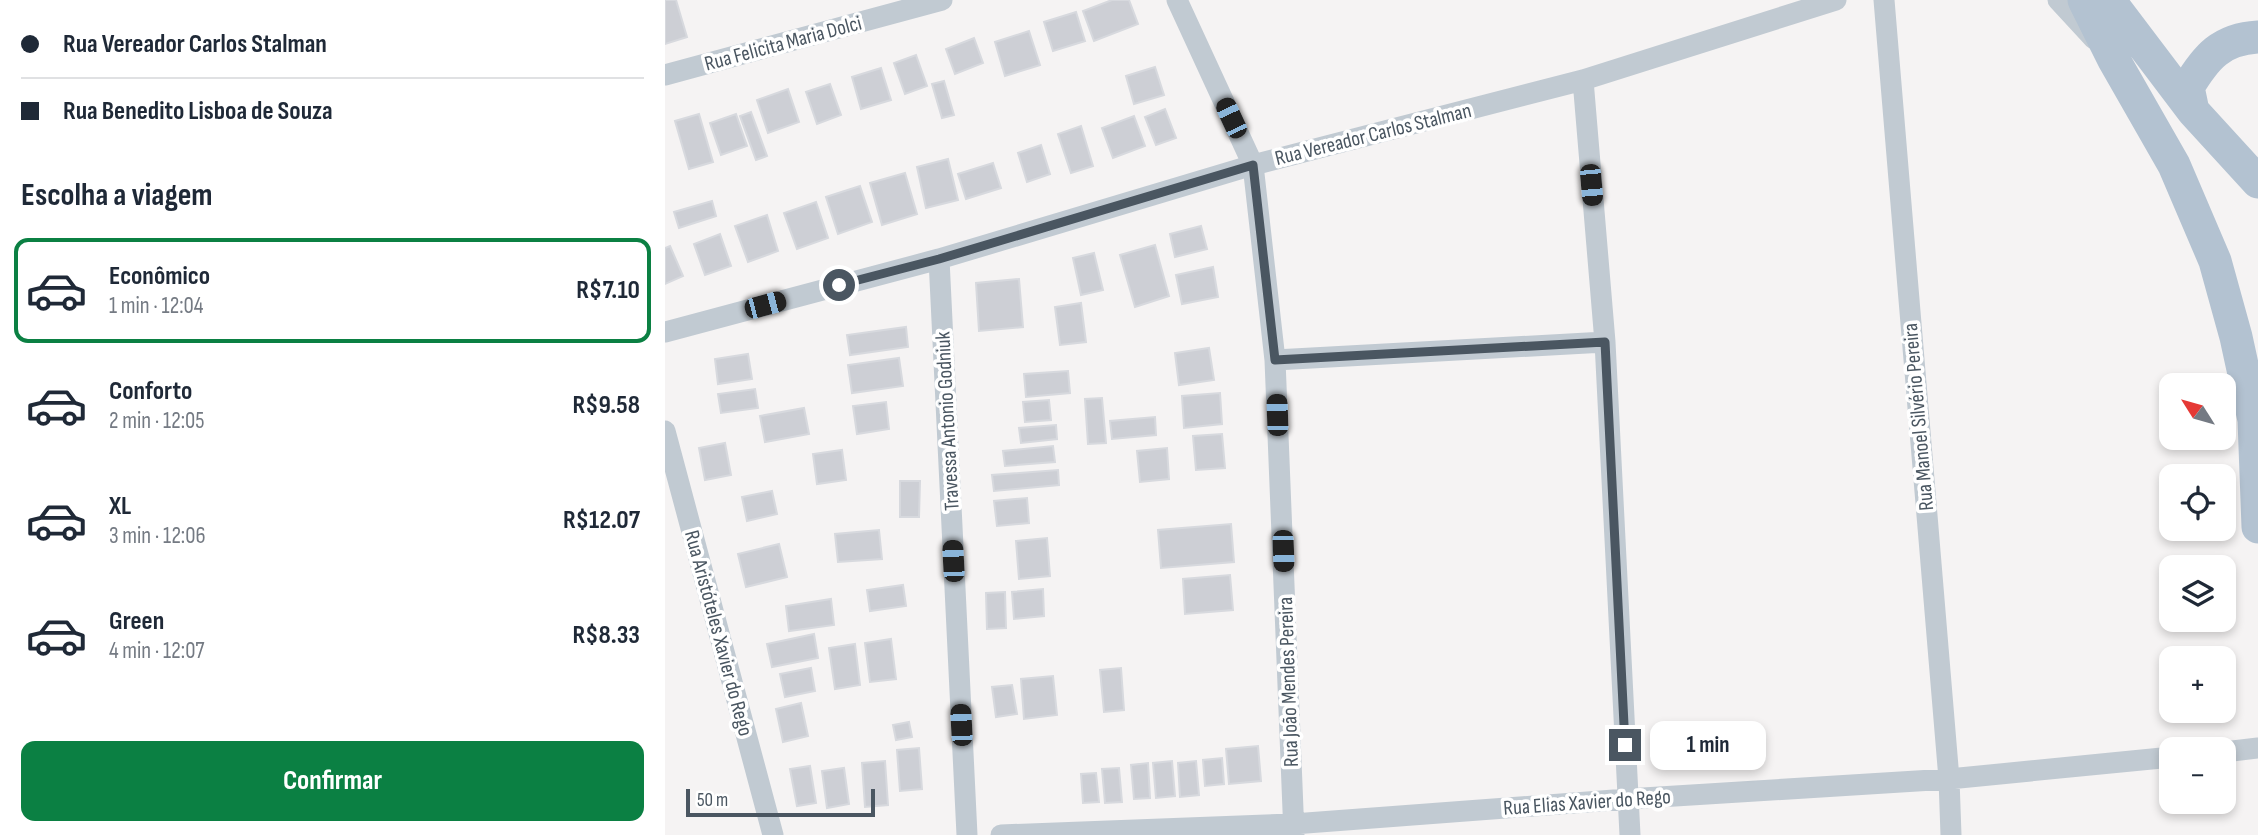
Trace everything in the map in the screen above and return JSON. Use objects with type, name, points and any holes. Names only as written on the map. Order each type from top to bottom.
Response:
[{"type":"main road","points":[[2084,0],[2114,60],[2174,165],[2214,261],[2256,407],[2258,527]]},
{"type":"main road","points":[[2109,0],[2193,111],[2257,188]]},
{"type":"main road","points":[[2193,111],[2188,87],[2206,59],[2223,46],[2242,38],[2258,37]]},
{"type":"street","name":"Rua Felicita Maria Dolci","points":[[665,75],[942,0]]},
{"type":"street","name":"Rua João Mendes Pereira","points":[[1177,0],[1253,165],[1275,360],[1294,830]]},
{"type":"street","name":"Rua Vereador Carlos Stalman","points":[[665,332],[939,259],[1253,165],[1583,80],[1836,0]]},
{"type":"street","name":"Rua Manoel Silvério Pereira","points":[[1884,0],[1949,779],[1951,835]]},
{"type":"street","points":[[2057,0],[2114,60]]},
{"type":"street","points":[[1583,80],[1605,342],[1630,835]]},
{"type":"street","name":"Travessa Antonio Godniuk","points":[[939,259],[967,835]]},
{"type":"street","points":[[1275,360],[1605,342]]},
{"type":"street","name":"Rua Aristóteles Xavier do Rego","points":[[665,431],[773,835]]},
{"type":"street","points":[[2236,751],[2258,748]]},
{"type":"street","name":"Rua Elias Xavier do Rego","points":[[1001,835],[1294,830],[1627,799],[1949,779],[2159,758]]},
{"type":"building","points":[[665,0],[676,0],[687,37],[665,44]]},
{"type":"building","points":[[1112,0],[1129,0],[1138,24],[1094,41],[1083,11]]},
{"type":"building","points":[[1076,12],[1085,41],[1053,51],[1044,22]]},
{"type":"building","points":[[1029,31],[1040,65],[1005,76],[995,42]]},
{"type":"building","points":[[974,38],[983,63],[955,74],[946,49]]},
{"type":"building","points":[[916,55],[927,86],[905,94],[894,63]]},
{"type":"building","points":[[1155,67],[1164,95],[1134,104],[1126,76]]},
{"type":"building","points":[[881,68],[891,100],[861,109],[852,77]]},
{"type":"building","points":[[944,81],[954,115],[942,118],[932,84]]},
{"type":"building","points":[[830,84],[841,115],[817,124],[806,92]]},
{"type":"building","points":[[788,89],[799,122],[768,133],[757,100]]},
{"type":"building","points":[[1165,109],[1176,138],[1156,145],[1145,117]]},
{"type":"building","points":[[751,112],[767,156],[756,160],[740,116]]},
{"type":"building","points":[[699,114],[713,162],[689,169],[675,121]]},
{"type":"building","points":[[736,114],[747,146],[721,155],[710,123]]},
{"type":"building","points":[[1134,116],[1145,146],[1113,158],[1102,128]]},
{"type":"building","points":[[1081,126],[1093,166],[1071,173],[1058,134]]},
{"type":"building","points":[[1041,145],[1050,174],[1027,182],[1018,153]]},
{"type":"building","points":[[948,159],[958,200],[926,208],[917,167]]},
{"type":"building","points":[[993,163],[1001,188],[966,199],[958,174]]},
{"type":"building","points":[[905,173],[917,214],[882,225],[870,183]]},
{"type":"building","points":[[860,186],[872,222],[838,234],[826,197]]},
{"type":"building","points":[[712,201],[716,216],[679,228],[674,212]]},
{"type":"building","points":[[816,202],[828,238],[797,249],[784,213]]},
{"type":"building","points":[[767,215],[778,251],[748,262],[735,226]]},
{"type":"building","points":[[1201,226],[1207,249],[1175,257],[1170,234]]},
{"type":"building","points":[[720,234],[731,266],[705,275],[694,244]]},
{"type":"building","points":[[1155,245],[1169,296],[1135,307],[1120,255]]},
{"type":"building","points":[[670,246],[683,276],[665,284],[665,248]]},
{"type":"building","points":[[1094,253],[1103,290],[1081,295],[1073,258]]},
{"type":"building","points":[[1213,267],[1218,297],[1182,304],[1176,275]]},
{"type":"building","points":[[1019,279],[1023,327],[979,331],[976,283]]},
{"type":"building","points":[[1081,303],[1086,342],[1060,345],[1055,307]]},
{"type":"building","points":[[906,327],[908,347],[850,355],[847,335]]},
{"type":"building","points":[[1209,348],[1214,380],[1179,385],[1175,353]]},
{"type":"building","points":[[748,354],[752,379],[718,384],[715,359]]},
{"type":"building","points":[[899,358],[903,386],[852,393],[848,365]]},
{"type":"building","points":[[1068,371],[1070,393],[1026,397],[1024,374]]},
{"type":"building","points":[[755,389],[758,408],[721,413],[718,394]]},
{"type":"building","points":[[1220,393],[1222,424],[1184,428],[1182,396]]},
{"type":"building","points":[[1102,398],[1106,443],[1088,444],[1085,399]]},
{"type":"building","points":[[1049,400],[1051,420],[1025,422],[1023,402]]},
{"type":"building","points":[[886,402],[889,429],[857,434],[853,406]]},
{"type":"building","points":[[804,408],[809,434],[765,442],[760,416]]},
{"type":"building","points":[[1155,417],[1156,435],[1112,439],[1110,421]]},
{"type":"building","points":[[1056,425],[1057,439],[1021,443],[1019,428]]},
{"type":"building","points":[[1222,434],[1225,468],[1196,470],[1193,436]]},
{"type":"building","points":[[725,443],[731,475],[705,480],[699,448]]},
{"type":"building","points":[[1053,446],[1055,462],[1005,466],[1003,451]]},
{"type":"building","points":[[1167,448],[1169,479],[1140,482],[1137,451]]},
{"type":"building","points":[[842,450],[846,480],[817,484],[813,454]]},
{"type":"building","points":[[1058,470],[1059,485],[994,491],[992,475]]},
{"type":"building","points":[[900,481],[920,481],[919,517],[900,517]]},
{"type":"building","points":[[772,491],[777,514],[747,521],[742,497]]},
{"type":"building","points":[[1027,498],[1029,523],[997,526],[994,501]]},
{"type":"building","points":[[1231,524],[1234,562],[1161,568],[1158,530]]},
{"type":"building","points":[[879,530],[882,559],[838,562],[835,534]]},
{"type":"building","points":[[1047,538],[1050,576],[1019,579],[1016,541]]},
{"type":"building","points":[[779,544],[787,577],[746,587],[738,554]]},
{"type":"building","points":[[1230,575],[1233,610],[1185,614],[1183,579]]},
{"type":"building","points":[[903,585],[906,606],[870,611],[867,590]]},
{"type":"building","points":[[1043,589],[1044,616],[1014,619],[1012,592]]},
{"type":"building","points":[[1005,592],[1006,628],[987,629],[986,593]]},
{"type":"building","points":[[831,599],[834,625],[789,631],[786,606]]},
{"type":"building","points":[[814,634],[818,658],[772,667],[767,644]]},
{"type":"building","points":[[891,639],[896,679],[870,682],[865,643]]},
{"type":"building","points":[[855,644],[860,685],[835,689],[829,648]]},
{"type":"building","points":[[811,668],[815,691],[785,697],[780,674]]},
{"type":"building","points":[[1121,668],[1124,710],[1104,712],[1100,670]]},
{"type":"building","points":[[1053,676],[1057,715],[1024,719],[1021,679]]},
{"type":"building","points":[[1012,685],[1017,714],[996,717],[992,687]]},
{"type":"building","points":[[801,703],[808,736],[783,742],[776,709]]},
{"type":"building","points":[[909,722],[912,737],[896,740],[893,725]]},
{"type":"building","points":[[1258,746],[1261,781],[1229,784],[1226,749]]},
{"type":"building","points":[[919,748],[922,789],[900,791],[897,750]]},
{"type":"building","points":[[1222,758],[1224,784],[1205,786],[1203,760]]},
{"type":"building","points":[[885,761],[888,805],[865,807],[862,763]]},
{"type":"building","points":[[1172,761],[1175,796],[1156,798],[1153,763]]},
{"type":"building","points":[[1196,761],[1199,795],[1180,797],[1178,763]]},
{"type":"building","points":[[1148,763],[1150,798],[1134,799],[1131,765]]},
{"type":"building","points":[[810,766],[816,803],[797,806],[790,769]]},
{"type":"building","points":[[844,768],[849,804],[827,808],[822,771]]},
{"type":"building","points":[[1119,768],[1122,802],[1105,803],[1102,769]]},
{"type":"building","points":[[1096,773],[1099,802],[1083,803],[1081,774]]},
{"type":"route","points":[[839,285],[939,259],[1253,165],[1275,360],[1605,342],[1625,745]]}]
